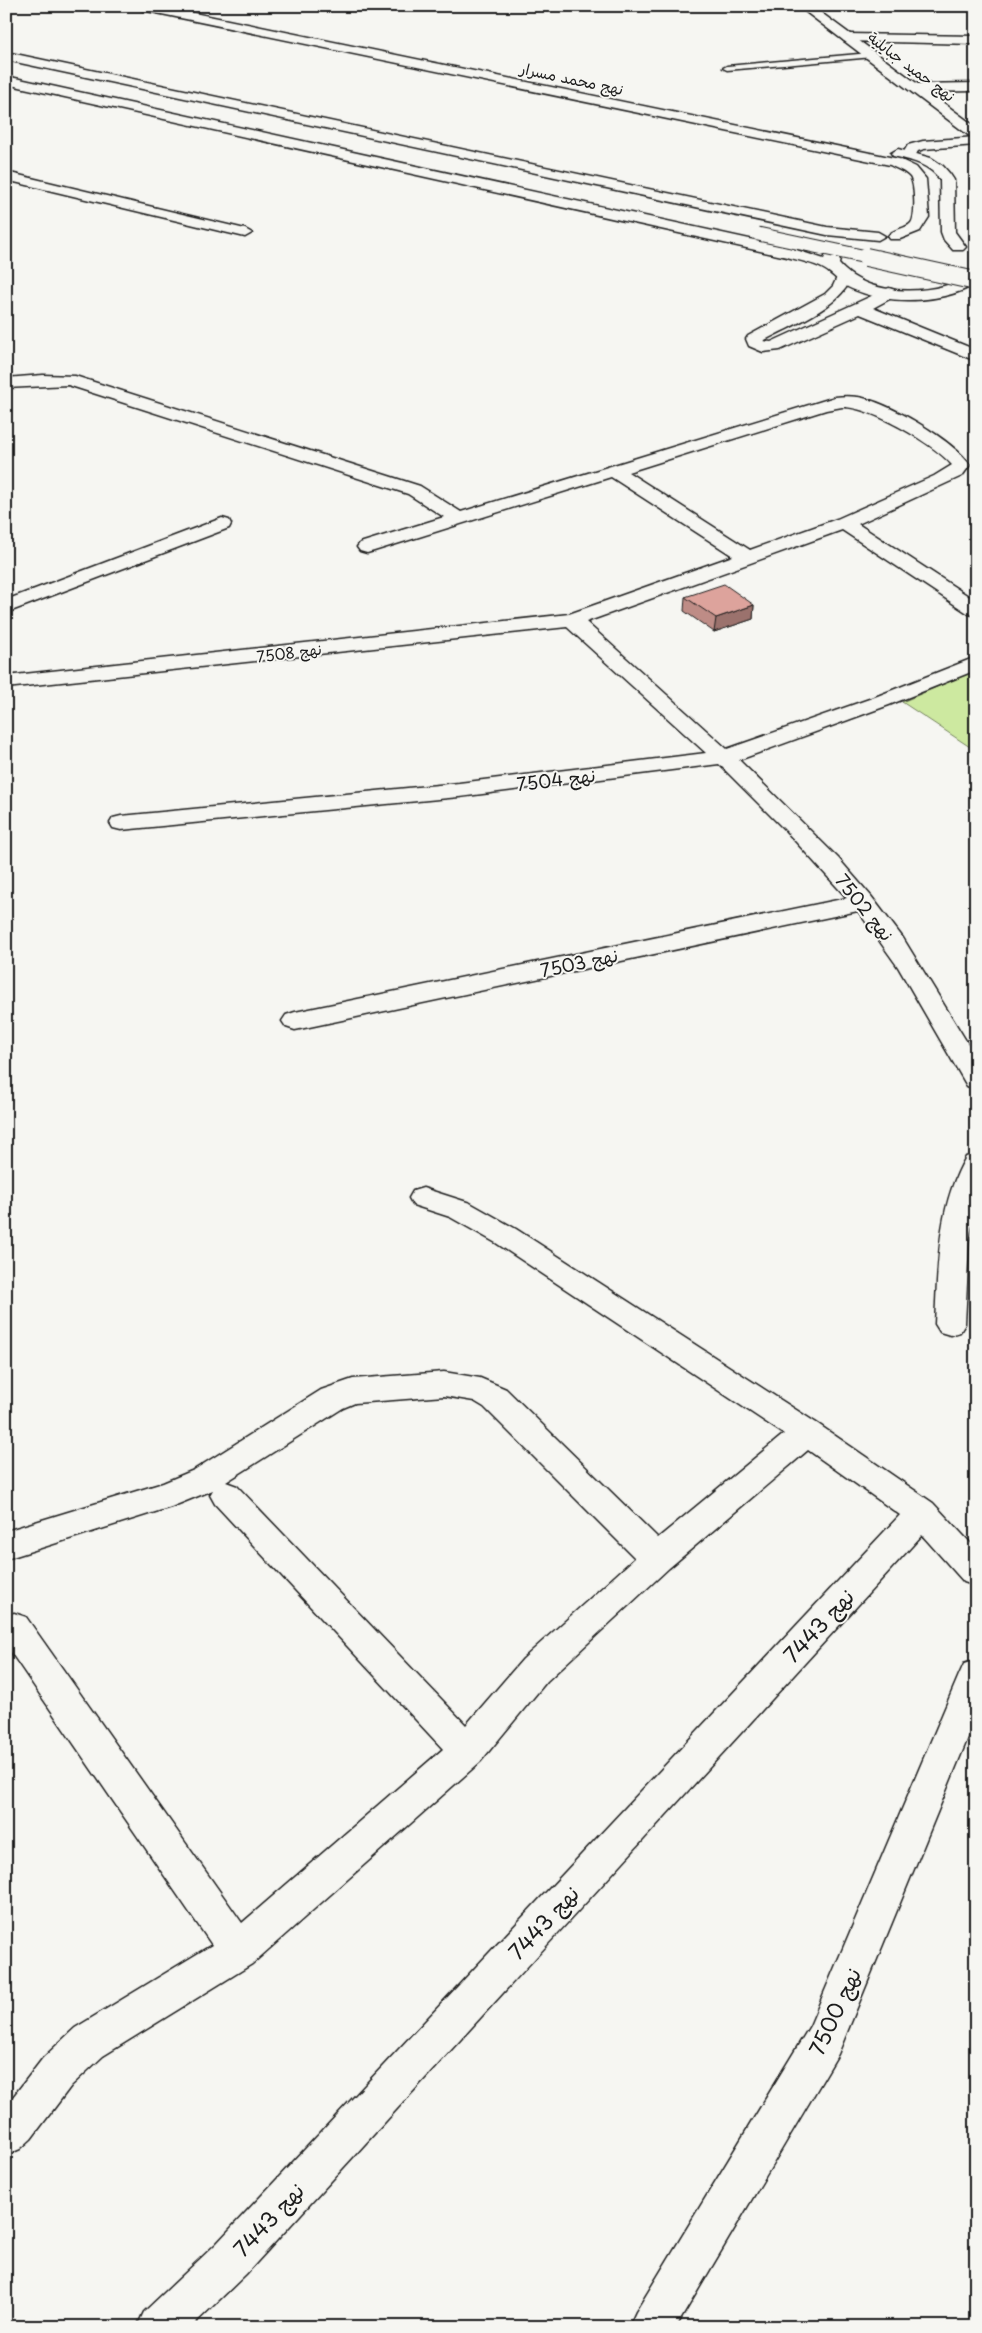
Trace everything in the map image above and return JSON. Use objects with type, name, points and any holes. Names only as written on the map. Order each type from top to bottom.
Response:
[{"type":"street","name":"نهج محمد مسرار","points":[[142,6],[190,10],[909,155],[931,164],[944,174],[947,180],[948,232],[951,240],[962,250],[932,239],[895,236]]},
{"type":"street","name":"نهج حميد جبايلية","points":[[804,6],[976,134]]},
{"type":"street","name":"نهج محمد مسرار","points":[[190,10],[894,162],[911,170],[919,179],[922,217],[915,228],[895,236]]},
{"type":"street","points":[[848,38],[976,40]]},
{"type":"street","points":[[6,56],[827,231],[895,236]]},
{"type":"street","points":[[6,65],[763,230],[976,280]]},
{"type":"street","points":[[6,73],[763,230],[976,271]]},
{"type":"street","points":[[6,80],[790,252],[815,260],[863,287],[889,292],[916,294],[942,292],[976,295]]},
{"type":"street","points":[[913,88],[976,87]]},
{"type":"street","points":[[909,155],[913,148],[923,145],[976,141]]},
{"type":"street","points":[[6,176],[245,233]]},
{"type":"street","points":[[878,236],[857,240],[836,250],[830,260],[838,274],[836,292],[824,302],[754,339],[754,341],[763,347],[774,348],[860,308],[889,292]]},
{"type":"street","points":[[942,292],[962,287],[976,280]]},
{"type":"street","points":[[860,308],[976,356]]},
{"type":"street","points":[[6,383],[69,380],[414,490],[458,518]]},
{"type":"street","name":"نهج 7508","points":[[6,682],[572,620],[746,556],[844,523],[956,472],[961,465],[958,460],[938,444],[869,405],[841,402],[824,405],[613,470]]},
{"type":"street","points":[[367,547],[613,470],[746,556]]},
{"type":"street","points":[[844,523],[976,610]]},
{"type":"street","points":[[6,607],[222,524]]},
{"type":"street","name":"نهج 7502","points":[[572,620],[724,757],[863,902],[916,976],[976,1080]]},
{"type":"street","name":"نهج 7504","points":[[121,823],[459,790],[724,757],[882,701],[976,663]]},
{"type":"street","name":"نهج 7503","points":[[295,1021],[863,902]]},
{"type":"street","points":[[950,1324],[958,1226],[966,1188],[976,1164]]},
{"type":"street","points":[[423,1198],[460,1210],[506,1236],[807,1433],[922,1513],[976,1572]]},
{"type":"street","points":[[6,1545],[171,1494],[205,1479],[332,1399],[353,1391],[444,1384],[480,1390],[495,1398],[657,1558]]},
{"type":"street","points":[[6,2135],[17,2125],[57,2072],[89,2042],[239,1951],[467,1750],[535,1670],[657,1558],[807,1433]]},
{"type":"street","points":[[226,1495],[467,1750]]},
{"type":"street","name":"نهج 7443","points":[[159,2327],[231,2259],[922,1513]]},
{"type":"street","points":[[14,1628],[239,1951]]},
{"type":"street","name":"نهج 7500","points":[[651,2327],[824,2040],[976,1675]]},
{"type":"lane","points":[[727,68],[870,55]]},
{"type":"green space","points":[[976,670],[976,751],[902,702]]},
{"type":"building","points":[[724,584],[754,605],[716,618],[685,597]]}]
